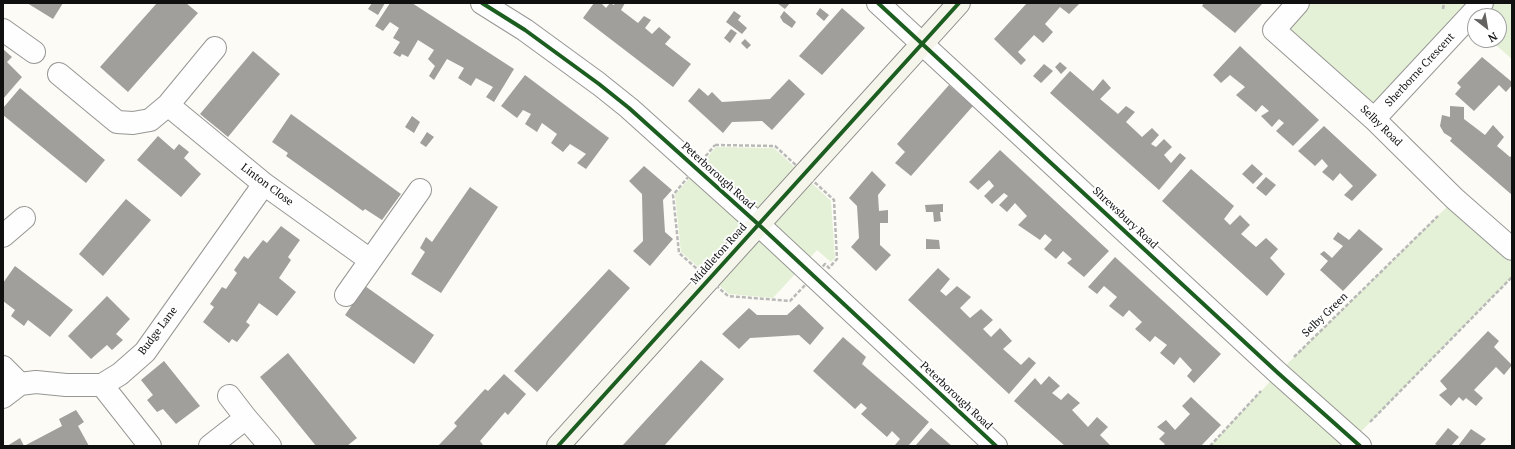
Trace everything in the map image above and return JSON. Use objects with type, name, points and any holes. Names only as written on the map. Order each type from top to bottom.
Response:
[{"type":"street","name":"Peterborough Road","points":[[482,3],[525,30],[599,84],[629,108],[758,224],[996,446]]},
{"type":"street","name":"Shrewsbury Road","points":[[878,3],[1278,373],[1356,443]]},
{"type":"street","name":"Middleton Road","points":[[558,446],[959,3]]},
{"type":"street","name":"Selby Road","points":[[1298,3],[1274,30],[1374,119],[1455,199],[1512,249]]},
{"type":"street","name":"Sherborne Crescent","points":[[1374,119],[1482,3]]},
{"type":"street","points":[[3,30],[34,52]]},
{"type":"street","points":[[59,74],[117,122],[133,123],[150,120],[168,106],[215,48]]},
{"type":"street","name":"Linton Close","points":[[168,106],[264,184],[370,260]]},
{"type":"street","name":"Budge Lane","points":[[102,385],[120,374],[145,352],[264,184]]},
{"type":"street","points":[[346,295],[420,190]]},
{"type":"street","points":[[3,236],[24,218]]},
{"type":"street","points":[[3,367],[11,390],[36,382],[66,385],[102,385],[150,446]]},
{"type":"street","points":[[229,396],[270,446]]},
{"type":"street","points":[[210,446],[246,418]]},
{"type":"path","points":[[1356,443],[1512,277]]},
{"type":"green space","points":[[1298,3],[1512,3],[1512,59],[1499,48],[1507,48],[1507,8],[1467,8],[1467,24],[1374,119],[1274,30]]},
{"type":"green space","points":[[716,147],[774,148],[831,201],[835,258],[831,262],[817,250],[773,298],[729,294],[681,252],[675,195]]},
{"type":"green space","points":[[1455,199],[1512,249],[1512,277],[1347,446],[1210,446],[1278,373]]},
{"type":"building","points":[[27,3],[63,3],[53,19]]},
{"type":"building","points":[[157,3],[186,3],[198,13],[128,92],[100,67]]},
{"type":"building","points":[[372,3],[385,3],[378,15],[368,9]]},
{"type":"building","points":[[390,3],[412,3],[514,69],[494,102],[486,97],[493,87],[476,78],[471,86],[458,78],[464,68],[447,59],[434,80],[429,76],[435,66],[428,59],[434,50],[418,40],[408,57],[402,54],[400,57],[393,53],[400,42],[393,38],[399,28],[390,22],[383,31],[375,26]]},
{"type":"building","points":[[594,3],[601,3],[606,8],[610,3],[614,5],[615,3],[625,3],[621,10],[638,23],[644,16],[651,20],[645,28],[652,34],[659,27],[671,37],[665,44],[691,64],[673,87],[583,18]]},
{"type":"building","points":[[777,3],[790,3],[785,9]]},
{"type":"building","points":[[1027,3],[1080,3],[1069,14],[1060,7],[1045,24],[1053,32],[1043,43],[1034,35],[1018,52],[1026,60],[1021,65],[994,39]]},
{"type":"building","points":[[1204,3],[1263,3],[1235,33],[1202,6]]},
{"type":"building","points":[[820,8],[829,15],[824,21],[816,14]]},
{"type":"building","points":[[842,8],[865,28],[822,75],[799,56]]},
{"type":"building","points":[[734,11],[741,16],[738,20],[747,28],[742,34],[726,22]]},
{"type":"building","points":[[784,11],[796,22],[792,28],[783,22],[780,17]]},
{"type":"building","points":[[731,29],[737,33],[730,43],[724,38]]},
{"type":"building","points":[[745,39],[751,45],[747,49],[741,43]]},
{"type":"building","points":[[1240,46],[1319,120],[1293,146],[1276,131],[1284,123],[1279,119],[1272,127],[1261,116],[1269,111],[1262,105],[1256,112],[1236,95],[1245,87],[1230,75],[1221,83],[1213,75]]},
{"type":"building","points":[[3,49],[12,57],[7,62],[22,77],[3,99]]},
{"type":"building","points":[[253,51],[280,74],[228,137],[200,114]]},
{"type":"building","points":[[1482,57],[1512,82],[1512,85],[1506,92],[1499,85],[1474,111],[1455,94],[1461,87],[1457,83]]},
{"type":"building","points":[[1060,62],[1067,68],[1061,74],[1055,67]]},
{"type":"building","points":[[1044,64],[1053,71],[1041,83],[1033,76]]},
{"type":"building","points":[[1070,71],[1093,91],[1103,79],[1111,88],[1100,99],[1118,114],[1126,106],[1135,112],[1126,122],[1142,137],[1152,128],[1159,135],[1151,144],[1156,147],[1164,139],[1172,147],[1164,155],[1171,163],[1180,153],[1186,158],[1159,190],[1050,93]]},
{"type":"building","points":[[525,75],[609,138],[586,169],[577,163],[586,154],[570,144],[563,152],[551,143],[557,134],[542,123],[537,132],[525,124],[531,114],[523,110],[517,118],[501,106]]},
{"type":"building","points":[[789,79],[805,94],[772,130],[762,121],[732,122],[723,133],[688,101],[699,88],[708,96],[712,92],[722,102],[770,99]]},
{"type":"building","points":[[949,85],[973,106],[911,176],[895,163],[905,152],[897,144]]},
{"type":"building","points":[[20,88],[105,160],[86,183],[3,115],[3,108]]},
{"type":"building","points":[[1450,106],[1464,107],[1464,119],[1485,135],[1493,125],[1504,137],[1497,146],[1510,157],[1512,155],[1512,195],[1450,141],[1452,138],[1444,133],[1440,126],[1442,115],[1450,117]]},
{"type":"building","points":[[291,114],[401,194],[382,220],[365,209],[363,211],[286,156],[288,153],[272,142]]},
{"type":"building","points":[[412,116],[420,122],[414,133],[405,127]]},
{"type":"building","points":[[1324,126],[1377,175],[1352,201],[1344,195],[1353,186],[1340,173],[1333,181],[1322,172],[1328,166],[1322,159],[1315,166],[1298,151]]},
{"type":"building","points":[[427,132],[434,137],[426,147],[420,143]]},
{"type":"building","points":[[158,136],[174,150],[179,144],[189,152],[184,158],[201,174],[181,197],[137,160]]},
{"type":"building","points":[[1000,150],[1109,251],[1084,277],[1067,263],[1072,259],[1063,251],[1056,259],[1044,249],[1052,240],[1045,234],[1040,240],[1018,225],[1027,216],[1015,203],[1007,212],[999,205],[1008,196],[1004,193],[992,204],[984,196],[994,186],[989,180],[978,190],[969,182]]},
{"type":"building","points":[[1252,164],[1263,174],[1253,184],[1242,174]]},
{"type":"building","points":[[644,166],[672,190],[663,200],[665,232],[673,239],[650,266],[633,251],[643,241],[642,194],[629,181]]},
{"type":"building","points":[[1191,169],[1234,206],[1224,219],[1230,225],[1240,215],[1250,225],[1241,234],[1256,247],[1266,238],[1278,249],[1270,258],[1285,274],[1267,296],[1162,201]]},
{"type":"building","points":[[872,171],[886,185],[878,195],[879,211],[888,210],[888,223],[880,223],[880,245],[891,255],[876,271],[851,247],[859,238],[857,206],[849,198]]},
{"type":"building","points":[[1266,177],[1276,185],[1266,196],[1256,188]]},
{"type":"building","points":[[470,187],[498,207],[441,293],[411,274],[425,252],[420,248],[426,237],[432,242]]},
{"type":"building","points":[[126,199],[151,220],[103,276],[79,254]]},
{"type":"building","points":[[943,204],[943,212],[940,212],[941,221],[934,222],[933,212],[926,212],[925,205]]},
{"type":"building","points":[[281,226],[300,240],[288,257],[291,260],[279,278],[296,292],[277,316],[259,303],[246,322],[250,325],[237,342],[232,339],[229,343],[203,322],[214,307],[210,304],[222,287],[226,289],[237,273],[234,270],[244,256],[248,259],[263,240],[267,243]]},
{"type":"building","points":[[1359,229],[1383,249],[1343,291],[1320,270],[1328,261],[1320,254],[1324,251],[1332,258],[1343,246],[1333,239],[1338,232],[1349,240]]},
{"type":"building","points":[[926,239],[939,240],[940,249],[926,249]]},
{"type":"building","points":[[1115,257],[1221,354],[1194,383],[1187,376],[1192,370],[1180,357],[1174,365],[1160,353],[1167,345],[1155,336],[1150,342],[1135,329],[1142,322],[1129,310],[1123,317],[1109,306],[1117,297],[1104,286],[1097,294],[1088,287]]},
{"type":"building","points":[[15,266],[73,310],[50,337],[28,320],[24,326],[11,316],[15,310],[3,301],[3,283]]},
{"type":"building","points":[[938,268],[950,279],[940,291],[946,296],[957,286],[971,297],[960,308],[970,318],[981,309],[993,320],[983,329],[991,337],[1000,328],[1012,341],[1003,349],[1021,365],[1029,357],[1036,363],[1009,394],[908,300]]},
{"type":"building","points":[[609,269],[630,288],[537,392],[514,371]]},
{"type":"building","points":[[365,286],[434,335],[414,364],[345,315]]},
{"type":"building","points":[[107,296],[130,319],[116,334],[123,340],[112,350],[107,345],[91,359],[68,336]]},
{"type":"building","points":[[799,304],[824,328],[810,345],[799,335],[750,338],[739,349],[722,334],[749,308],[757,315],[787,315]]},
{"type":"building","points":[[1488,331],[1499,341],[1494,347],[1512,365],[1504,375],[1496,367],[1474,390],[1483,398],[1476,406],[1466,398],[1463,401],[1459,397],[1451,406],[1439,395],[1447,389],[1440,381]]},
{"type":"building","points":[[843,337],[866,357],[862,364],[929,422],[908,446],[896,446],[895,445],[900,439],[892,431],[887,437],[861,414],[867,408],[861,403],[855,409],[813,371]]},
{"type":"building","points":[[288,353],[357,438],[347,446],[316,446],[260,377]]},
{"type":"building","points":[[701,360],[724,379],[664,446],[622,446]]},
{"type":"building","points":[[164,361],[200,406],[176,424],[163,409],[157,412],[147,400],[153,395],[141,380]]},
{"type":"building","points":[[504,374],[526,394],[508,415],[505,412],[480,441],[483,445],[438,446],[457,426],[454,423],[485,389],[488,391]]},
{"type":"building","points":[[1049,376],[1060,386],[1052,393],[1061,400],[1068,393],[1080,403],[1072,410],[1088,427],[1097,417],[1108,427],[1100,435],[1111,446],[1065,446],[1014,401],[1035,378],[1041,385]]},
{"type":"building","points":[[1191,397],[1221,425],[1201,446],[1163,446],[1165,444],[1159,439],[1165,433],[1157,427],[1166,420],[1175,430],[1190,414],[1182,406]]},
{"type":"building","points":[[76,410],[84,422],[78,426],[89,446],[24,446],[62,426],[59,419]]},
{"type":"building","points":[[931,428],[952,446],[915,446]]},
{"type":"building","points":[[1448,428],[1459,437],[1451,446],[1438,446],[1435,444]]},
{"type":"building","points":[[1471,429],[1486,439],[1479,446],[1458,446]]},
{"type":"building","points":[[20,438],[24,446],[7,446]]},
{"type":"cycle path","points":[[482,3],[525,30],[599,84],[629,108],[758,224],[996,446]]},
{"type":"cycle path","points":[[878,3],[1278,373],[1360,446]]},
{"type":"cycle path","points":[[558,446],[959,3]]}]
